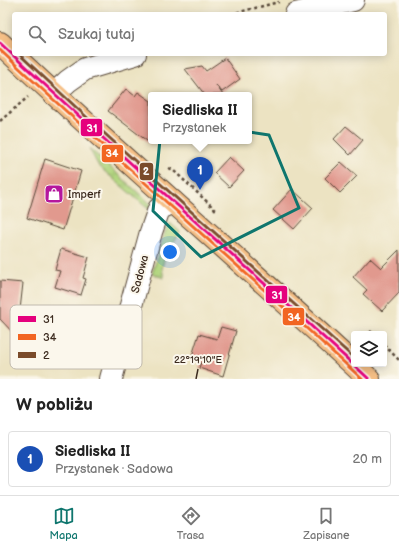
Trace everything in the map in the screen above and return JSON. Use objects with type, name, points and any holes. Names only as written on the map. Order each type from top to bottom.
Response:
[{"type":"main road","points":[[0,43],[12,54]]},
{"type":"main road","points":[[14,56],[48,89],[369,379]]},
{"type":"street","points":[[288,8],[353,0]]},
{"type":"street","points":[[48,89],[68,81],[85,68],[127,56]]},
{"type":"street","name":"Sadowa","points":[[132,305],[151,232],[159,209],[173,202]]},
{"type":"street","name":"Sadowa","points":[[112,379],[115,369]]},
{"type":"path","points":[[251,12],[288,8]]},
{"type":"path","points":[[0,121],[48,89]]},
{"type":"path","points":[[387,348],[399,360]]},
{"type":"highlighted area","points":[[162,119],[269,135],[299,208],[201,257],[153,211]]},
{"type":"green space","points":[[89,148],[155,208],[149,209],[146,207],[103,170],[98,165]]},
{"type":"green space","points":[[170,223],[180,232],[165,256],[162,268],[164,278],[152,274],[165,232]]},
{"type":"building","points":[[225,58],[240,79],[222,92],[216,85],[221,92],[203,92],[185,69],[202,66],[206,71]]},
{"type":"building","points":[[126,89],[135,96],[138,92],[148,99],[148,142],[108,111]]},
{"type":"building","points":[[346,126],[363,140],[350,155],[334,139]]},
{"type":"building","points":[[229,157],[244,171],[229,187],[214,173]]},
{"type":"building","name":"Imperf","points":[[45,159],[81,171],[63,230],[27,218]]},
{"type":"building","points":[[341,162],[357,176],[340,193],[325,178]]},
{"type":"building","points":[[292,189],[313,208],[294,229],[273,210]]},
{"type":"building","points":[[61,249],[89,257],[83,278],[86,279],[81,295],[55,287],[60,271],[55,270]]},
{"type":"building","points":[[399,250],[399,293],[382,311],[363,294],[367,290],[353,277],[370,258],[381,268]]},
{"type":"building","points":[[0,281],[23,283],[21,305],[10,305],[10,330],[0,319]]},
{"type":"building","points":[[221,327],[236,331],[223,376],[199,368],[201,362],[191,359],[199,334],[217,339]]},
{"type":"transit line","name":"31","points":[[0,43],[12,54]]},
{"type":"transit line","name":"34","points":[[0,50],[362,379]]},
{"type":"transit line","name":"31","points":[[14,56],[369,379]]},
{"type":"transit line","name":"2","points":[[21,56],[94,124],[351,355]]},
{"type":"place","name":"Siedliska II","points":[[200,190]]},
{"type":"place","name":"Imperf","points":[[54,194]]}]
